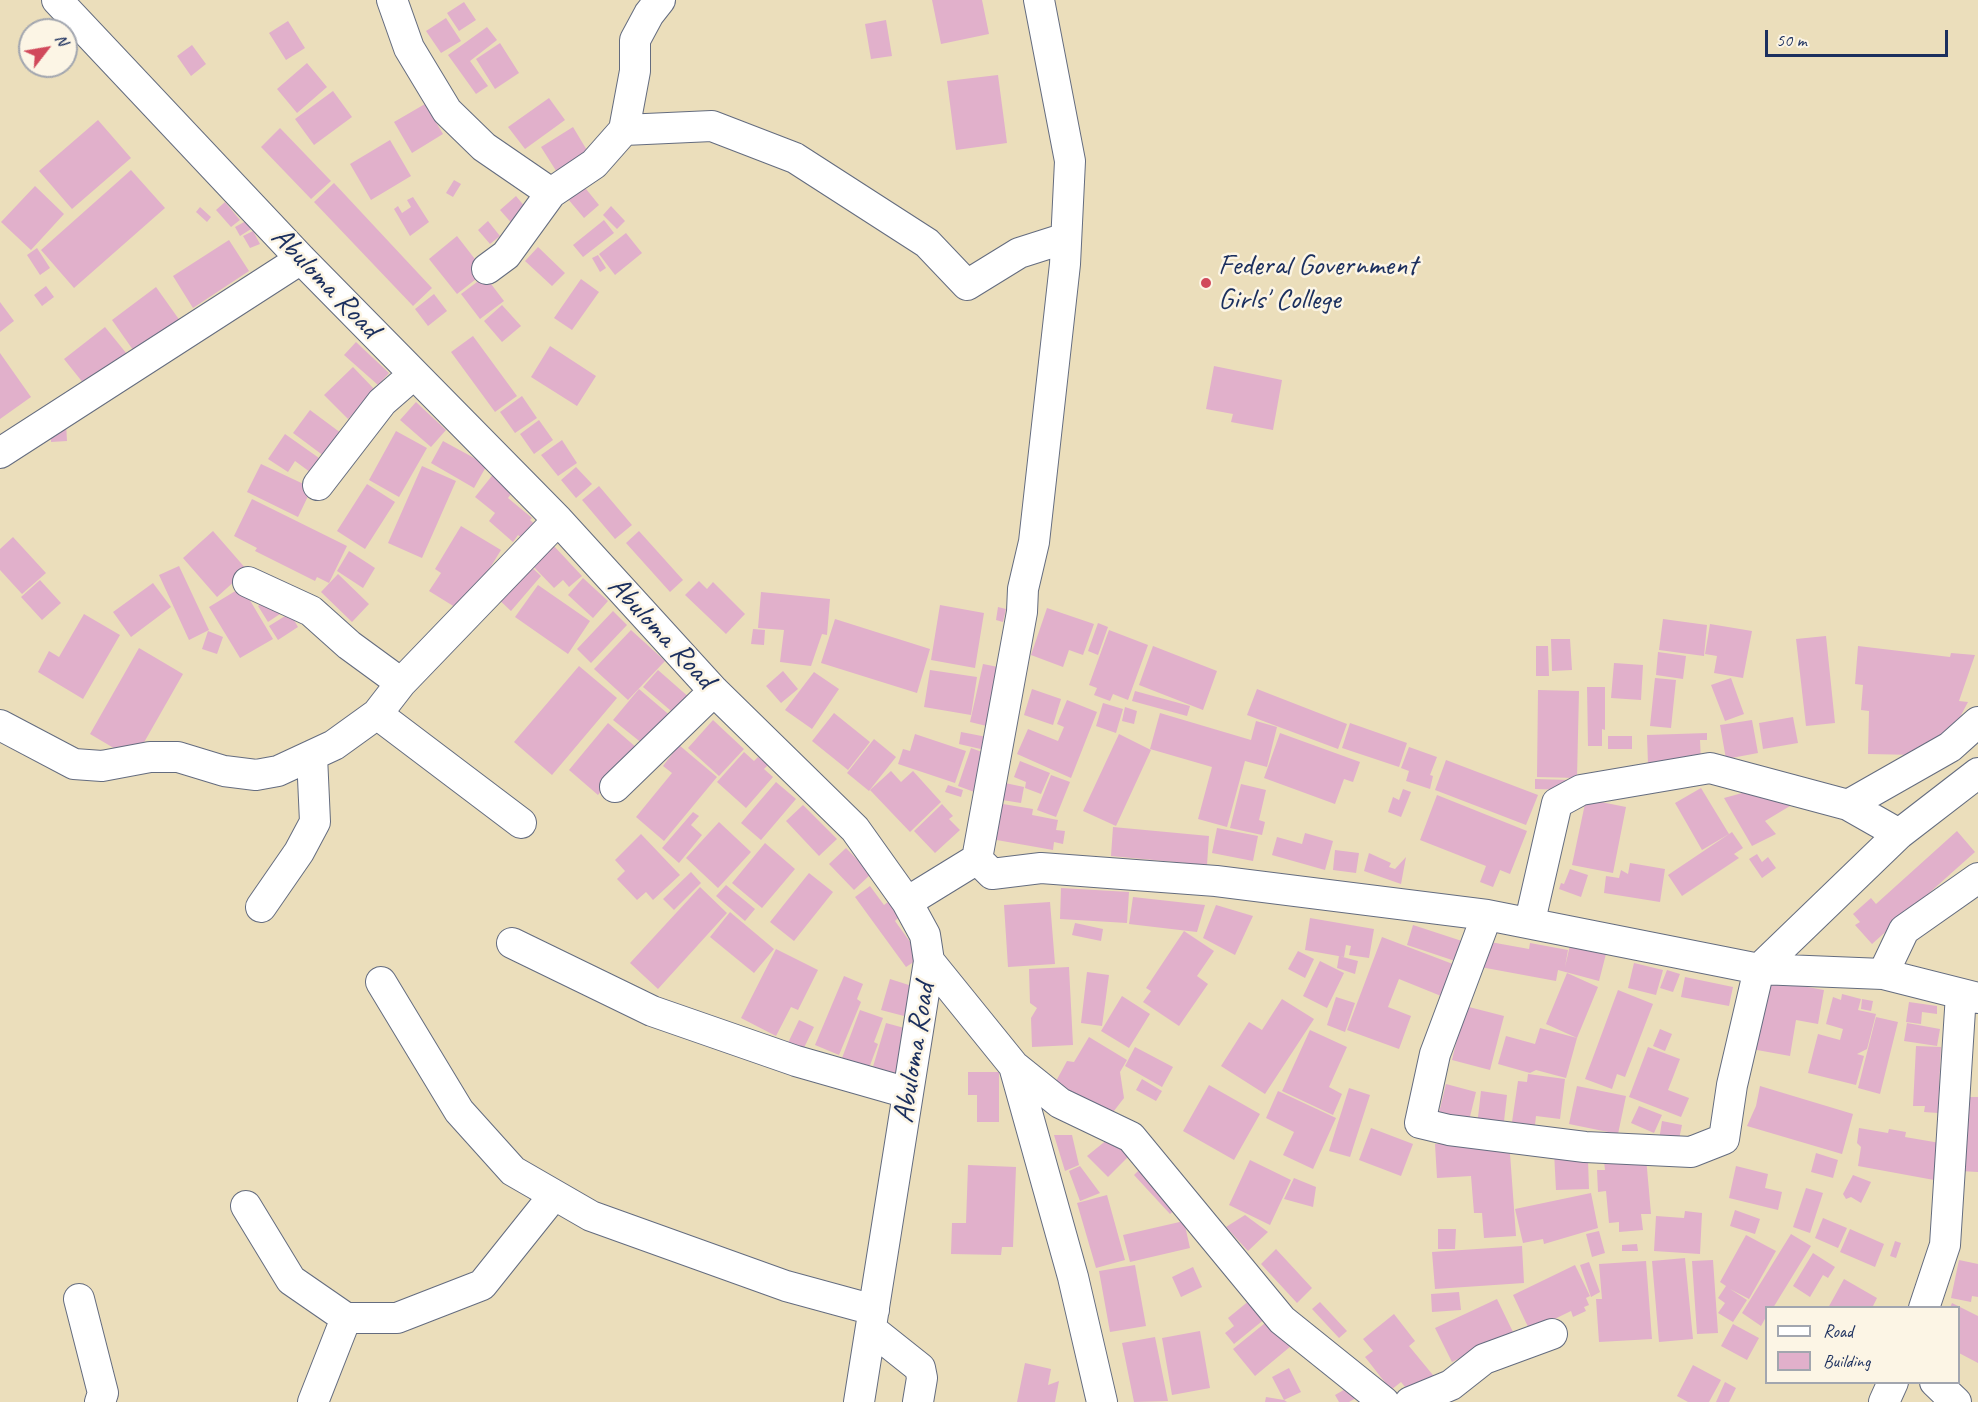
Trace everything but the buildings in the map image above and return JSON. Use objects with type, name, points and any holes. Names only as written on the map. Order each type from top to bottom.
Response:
[{"type":"street","name":"Abuloma Road","points":[[57,0],[301,259],[558,520],[714,691],[855,829],[908,902],[925,935],[929,961],[859,1402]]},
{"type":"street","points":[[392,0],[408,48],[447,111],[484,147],[551,193]]},
{"type":"street","points":[[487,269],[506,255],[551,193],[594,164],[624,130],[635,71],[635,40],[649,14],[660,0]]},
{"type":"street","points":[[908,902],[977,859],[1022,612],[1023,589],[1034,542],[1063,296],[1070,161],[1039,0]]},
{"type":"street","points":[[624,130],[712,126],[795,158],[927,243],[967,285],[1019,254],[1066,238]]},
{"type":"street","points":[[0,453],[301,259]]},
{"type":"street","points":[[318,485],[382,402],[413,375]]},
{"type":"street","points":[[0,725],[74,764],[102,766],[150,757],[178,757],[224,771],[256,775],[278,771],[334,746],[377,714],[401,683],[558,520]]},
{"type":"street","points":[[248,582],[311,611],[349,645],[401,683]]},
{"type":"street","points":[[615,787],[714,691]]},
{"type":"street","points":[[377,714],[521,823]]},
{"type":"street","points":[[1848,805],[1950,747],[1978,722]]},
{"type":"street","points":[[261,907],[299,852],[315,822],[312,756]]},
{"type":"street","points":[[1530,921],[1557,803],[1581,790],[1710,768],[1848,805],[1899,834]]},
{"type":"street","points":[[1487,915],[1435,1054],[1420,1123],[1449,1130],[1585,1147],[1691,1152],[1724,1139],[1732,1085],[1759,969],[1899,834],[1978,773]]},
{"type":"street","points":[[977,859],[992,873],[1041,868],[1216,881],[1487,915],[1530,921],[1759,969],[1882,974],[1969,996],[1946,1245],[1925,1306]]},
{"type":"street","points":[[1882,974],[1904,930],[1978,878]]},
{"type":"street","points":[[512,943],[652,1011],[796,1061],[908,1093]]},
{"type":"street","points":[[929,961],[1014,1066],[1060,1102],[1131,1137],[1282,1320],[1361,1381],[1384,1402]]},
{"type":"street","points":[[381,982],[459,1111],[513,1171],[591,1216],[873,1320],[920,1368],[922,1377],[918,1402]]},
{"type":"street","points":[[1014,1066],[1073,1277],[1102,1402]]},
{"type":"street","points":[[246,1206],[291,1280],[346,1318],[397,1318],[482,1285],[554,1195]]},
{"type":"street","points":[[79,1299],[103,1393],[100,1402]]},
{"type":"street","points":[[313,1402],[346,1318]]},
{"type":"street","points":[[1410,1402],[1451,1385],[1484,1359],[1552,1334]]},
{"type":"street","points":[[1884,1402],[1893,1384]]},
{"type":"street","points":[[1936,1384],[1956,1402]]},
{"type":"place","name":"Federal Government Girls' College","points":[[1206,283]]}]
